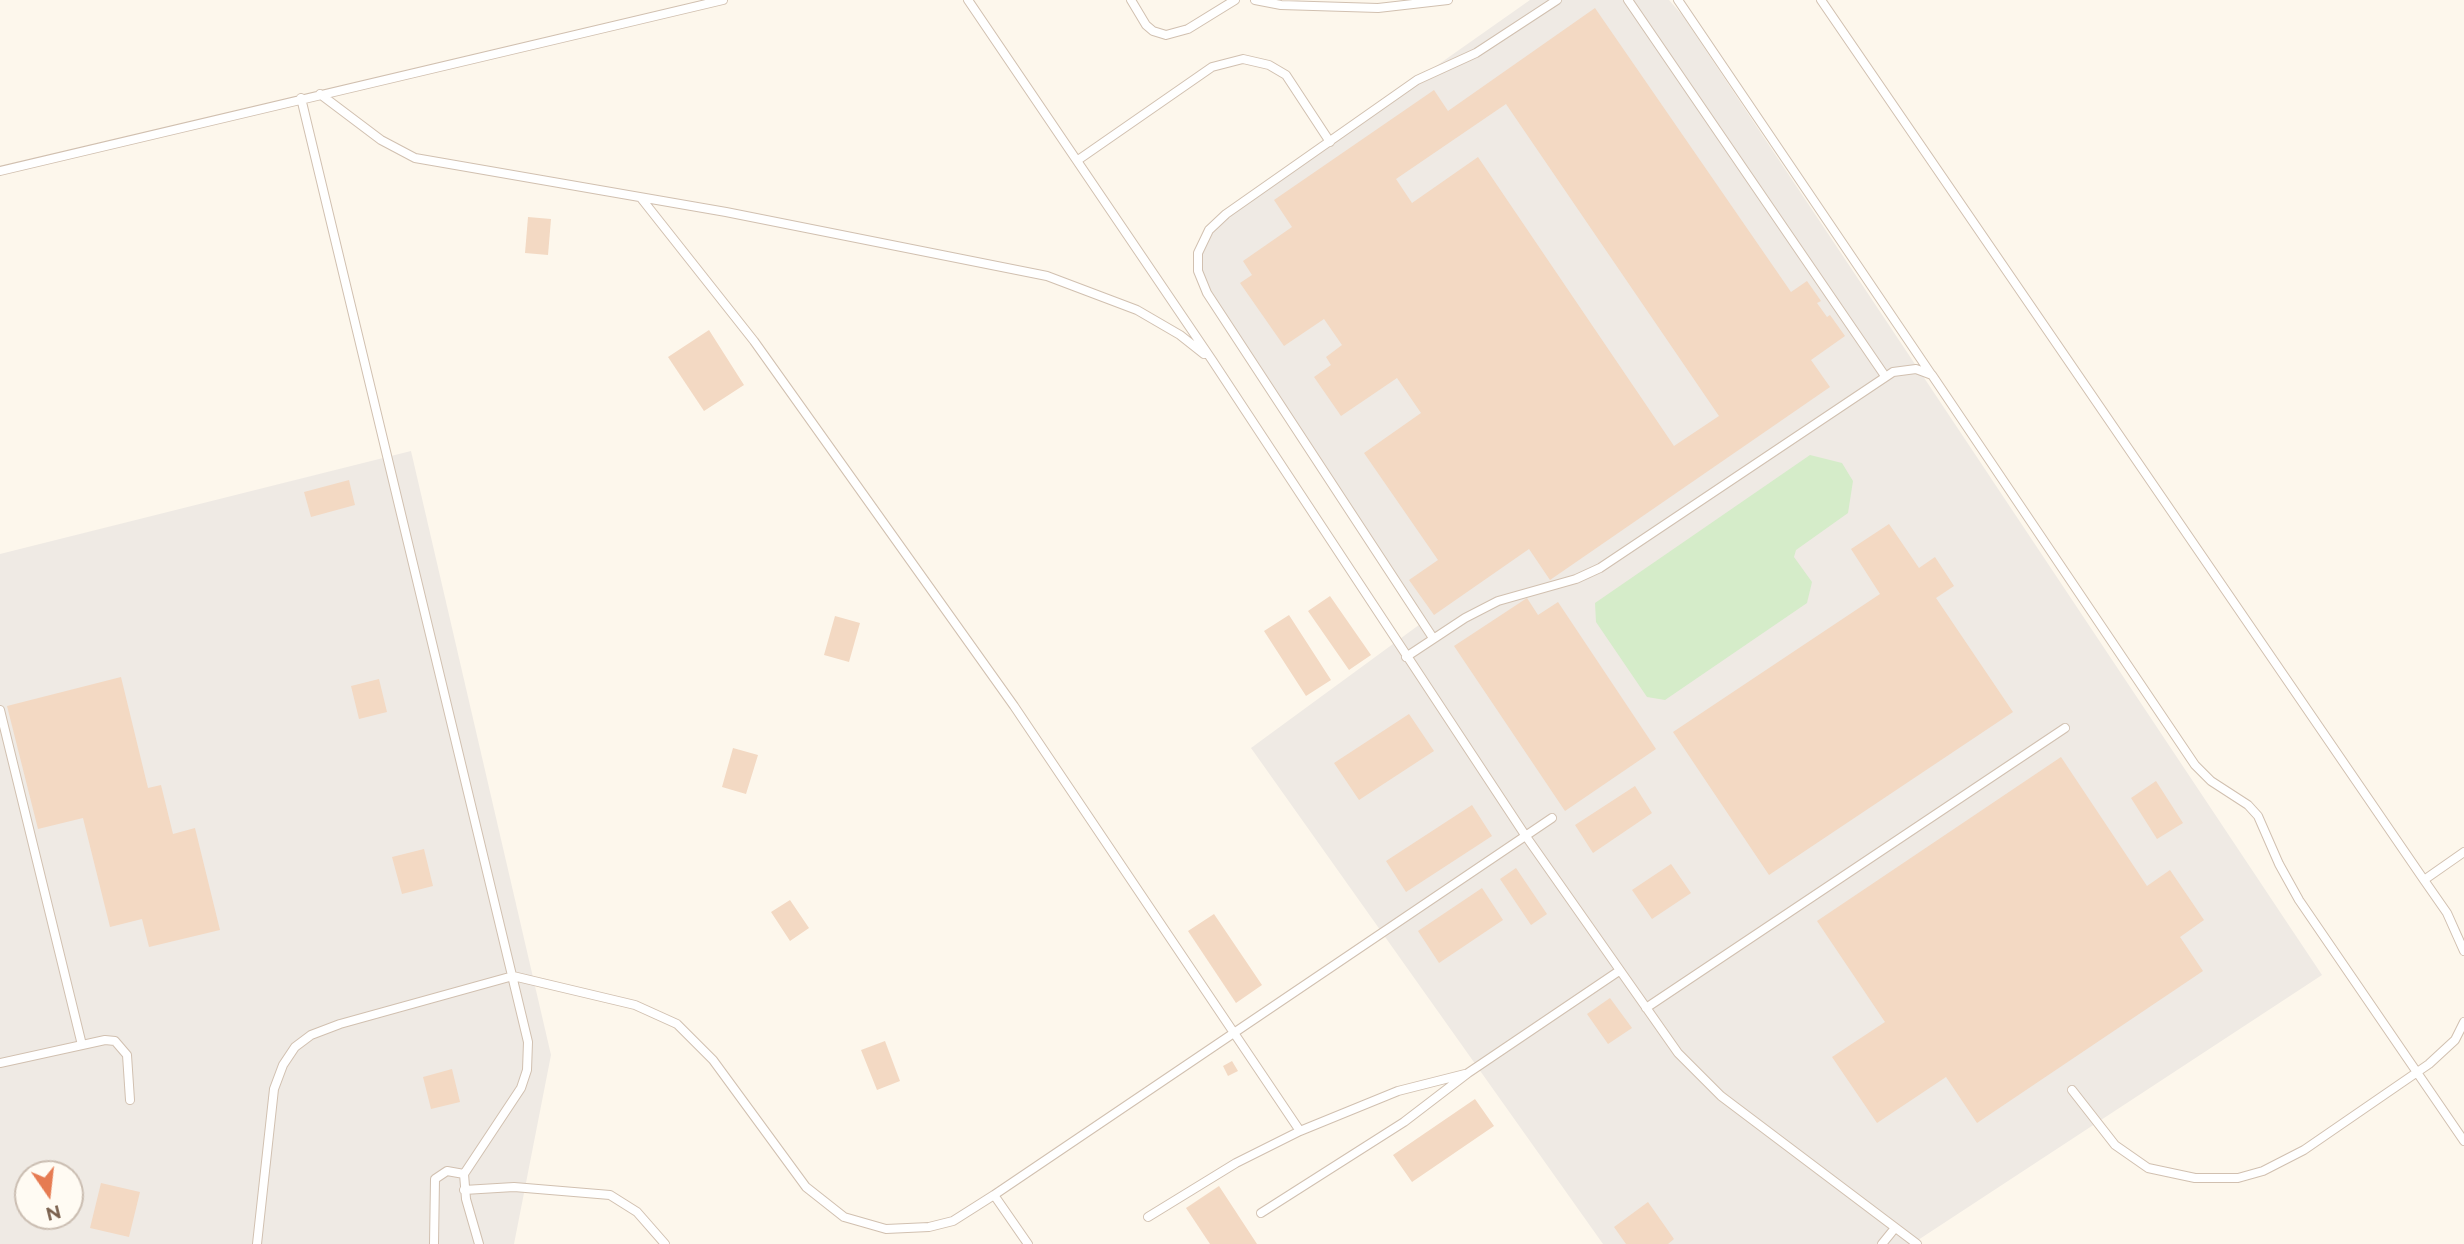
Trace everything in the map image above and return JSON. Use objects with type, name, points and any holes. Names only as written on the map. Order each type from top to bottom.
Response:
[{"type":"lane","points":[[0,171],[723,0]]},
{"type":"lane","points":[[968,0],[1212,360],[1525,835],[1682,1058],[1708,1085],[1917,1244]]},
{"type":"lane","points":[[1131,0],[1146,25],[1153,31],[1166,35],[1188,29],[1235,0]]},
{"type":"lane","points":[[1255,0],[1281,5],[1378,8],[1448,0]]},
{"type":"lane","points":[[1433,638],[1207,293],[1198,271],[1201,243],[1216,223],[1426,75],[1476,53],[1557,0]]},
{"type":"lane","points":[[1628,0],[1885,376]]},
{"type":"lane","points":[[1678,0],[2203,774],[2248,805],[2262,822],[2279,864],[2299,900],[2464,1141]]},
{"type":"lane","points":[[1821,0],[2424,880],[2455,927],[2464,951]]},
{"type":"lane","points":[[1078,160],[1212,67],[1243,59],[1269,65],[1286,75],[1330,142]]},
{"type":"lane","points":[[320,94],[381,140],[415,158],[641,198],[1065,280],[1151,318],[1212,360]]},
{"type":"lane","points":[[301,99],[528,1042],[527,1070],[516,1096],[464,1174],[464,1190],[479,1244]]},
{"type":"lane","points":[[641,198],[754,341],[1014,706],[1231,1033],[1300,1131]]},
{"type":"lane","points":[[1406,657],[1433,638],[1498,601],[1576,579],[1600,568],[1885,376],[1908,369],[1932,375]]},
{"type":"lane","points":[[0,710],[82,1045]]},
{"type":"lane","points":[[1646,1008],[2065,728]]},
{"type":"lane","points":[[257,1244],[274,1088],[283,1065],[295,1047],[310,1035],[340,1024],[513,976],[635,1005],[677,1024],[713,1060],[806,1187],[844,1217],[886,1229],[929,1227],[953,1221],[1552,818]]},
{"type":"lane","points":[[2424,880],[2464,852]]},
{"type":"lane","points":[[1261,1213],[1397,1127],[1468,1073],[1619,971]]},
{"type":"lane","points":[[2072,1090],[2103,1132],[2137,1162],[2178,1176],[2225,1179],[2263,1171],[2293,1156],[2444,1052],[2464,1022]]},
{"type":"lane","points":[[0,1063],[111,1040],[122,1046],[128,1062],[130,1100]]},
{"type":"lane","points":[[1148,1217],[1236,1163],[1300,1131],[1398,1091],[1468,1073]]},
{"type":"lane","points":[[434,1244],[435,1179],[447,1171],[464,1174]]},
{"type":"lane","points":[[464,1190],[535,1187],[610,1195],[637,1212],[665,1244]]},
{"type":"lane","points":[[994,1195],[1028,1244]]},
{"type":"lane","points":[[1882,1244],[1895,1228]]},
{"type":"shaded area","points":[[1530,0],[1669,0],[1683,16],[2322,975],[1915,1242],[1917,1244],[1603,1244],[1251,748],[1423,622],[1201,281],[1201,243],[1226,214]]},
{"type":"shaded area","points":[[411,451],[551,1055],[514,1244],[0,1244],[0,554]]},
{"type":"green space","points":[[1810,455],[1842,463],[1853,481],[1848,513],[1796,550],[1794,557],[1812,582],[1807,603],[1665,700],[1647,697],[1596,622],[1595,603]]},
{"type":"building","points":[[1595,8],[1791,292],[1807,281],[1821,301],[1817,303],[1827,317],[1830,315],[1845,336],[1811,360],[1830,387],[1550,580],[1529,549],[1434,615],[1409,580],[1438,560],[1364,453],[1421,413],[1397,378],[1341,416],[1314,377],[1331,365],[1326,357],[1342,345],[1324,319],[1284,346],[1240,283],[1252,275],[1243,261],[1292,227],[1274,200],[1434,90],[1448,111]],"holes":[[[1506,104],[1719,416],[1674,446],[1478,157],[1412,203],[1396,179]]]},
{"type":"building","points":[[528,217],[551,219],[548,255],[525,253]]},
{"type":"building","points":[[709,330],[744,385],[704,411],[668,357]]},
{"type":"building","points":[[349,480],[355,505],[311,517],[304,492]]},
{"type":"building","points":[[1889,524],[1919,568],[1935,557],[1954,586],[1936,598],[2013,712],[1769,875],[1673,732],[1880,594],[1851,549]]},
{"type":"building","points":[[1330,596],[1371,655],[1349,670],[1308,611]]},
{"type":"building","points":[[1527,598],[1538,615],[1558,602],[1656,749],[1565,811],[1454,646]]},
{"type":"building","points":[[1289,615],[1331,680],[1306,696],[1264,631]]},
{"type":"building","points":[[835,616],[860,623],[849,662],[824,655]]},
{"type":"building","points":[[121,677],[148,788],[161,785],[173,834],[195,828],[220,930],[149,947],[142,919],[110,927],[83,818],[38,829],[7,706]]},
{"type":"building","points":[[379,679],[387,712],[359,719],[351,686]]},
{"type":"building","points":[[1409,714],[1434,751],[1359,800],[1334,763]]},
{"type":"building","points":[[733,748],[758,755],[746,794],[722,787]]},
{"type":"building","points":[[2061,757],[2147,886],[2170,870],[2204,920],[2180,937],[2203,971],[1977,1123],[1946,1077],[1877,1123],[1832,1057],[1885,1022],[1817,921]]},
{"type":"building","points":[[2156,781],[2183,823],[2157,839],[2131,798]]},
{"type":"building","points":[[1635,786],[1652,813],[1593,853],[1575,825]]},
{"type":"building","points":[[1472,805],[1492,836],[1406,892],[1386,861]]},
{"type":"building","points":[[424,849],[433,886],[402,894],[392,857]]},
{"type":"building","points":[[1671,864],[1691,893],[1652,919],[1632,890]]},
{"type":"building","points":[[1516,868],[1547,914],[1531,925],[1500,879]]},
{"type":"building","points":[[1482,888],[1503,920],[1439,963],[1418,931]]},
{"type":"building","points":[[790,900],[809,928],[790,941],[771,912]]},
{"type":"building","points":[[1214,914],[1262,985],[1236,1003],[1188,931]]},
{"type":"building","points":[[1610,998],[1632,1028],[1608,1044],[1587,1014]]},
{"type":"building","points":[[885,1041],[900,1081],[877,1090],[861,1050]]},
{"type":"building","points":[[1232,1061],[1238,1071],[1228,1076],[1223,1066]]},
{"type":"building","points":[[452,1069],[460,1102],[431,1109],[423,1077]]},
{"type":"building","points":[[1475,1099],[1494,1126],[1412,1182],[1393,1155]]},
{"type":"building","points":[[101,1183],[140,1192],[129,1237],[90,1228]]},
{"type":"building","points":[[1219,1186],[1257,1244],[1210,1244],[1186,1208]]},
{"type":"building","points":[[1648,1202],[1674,1239],[1668,1244],[1626,1244],[1614,1227]]}]
